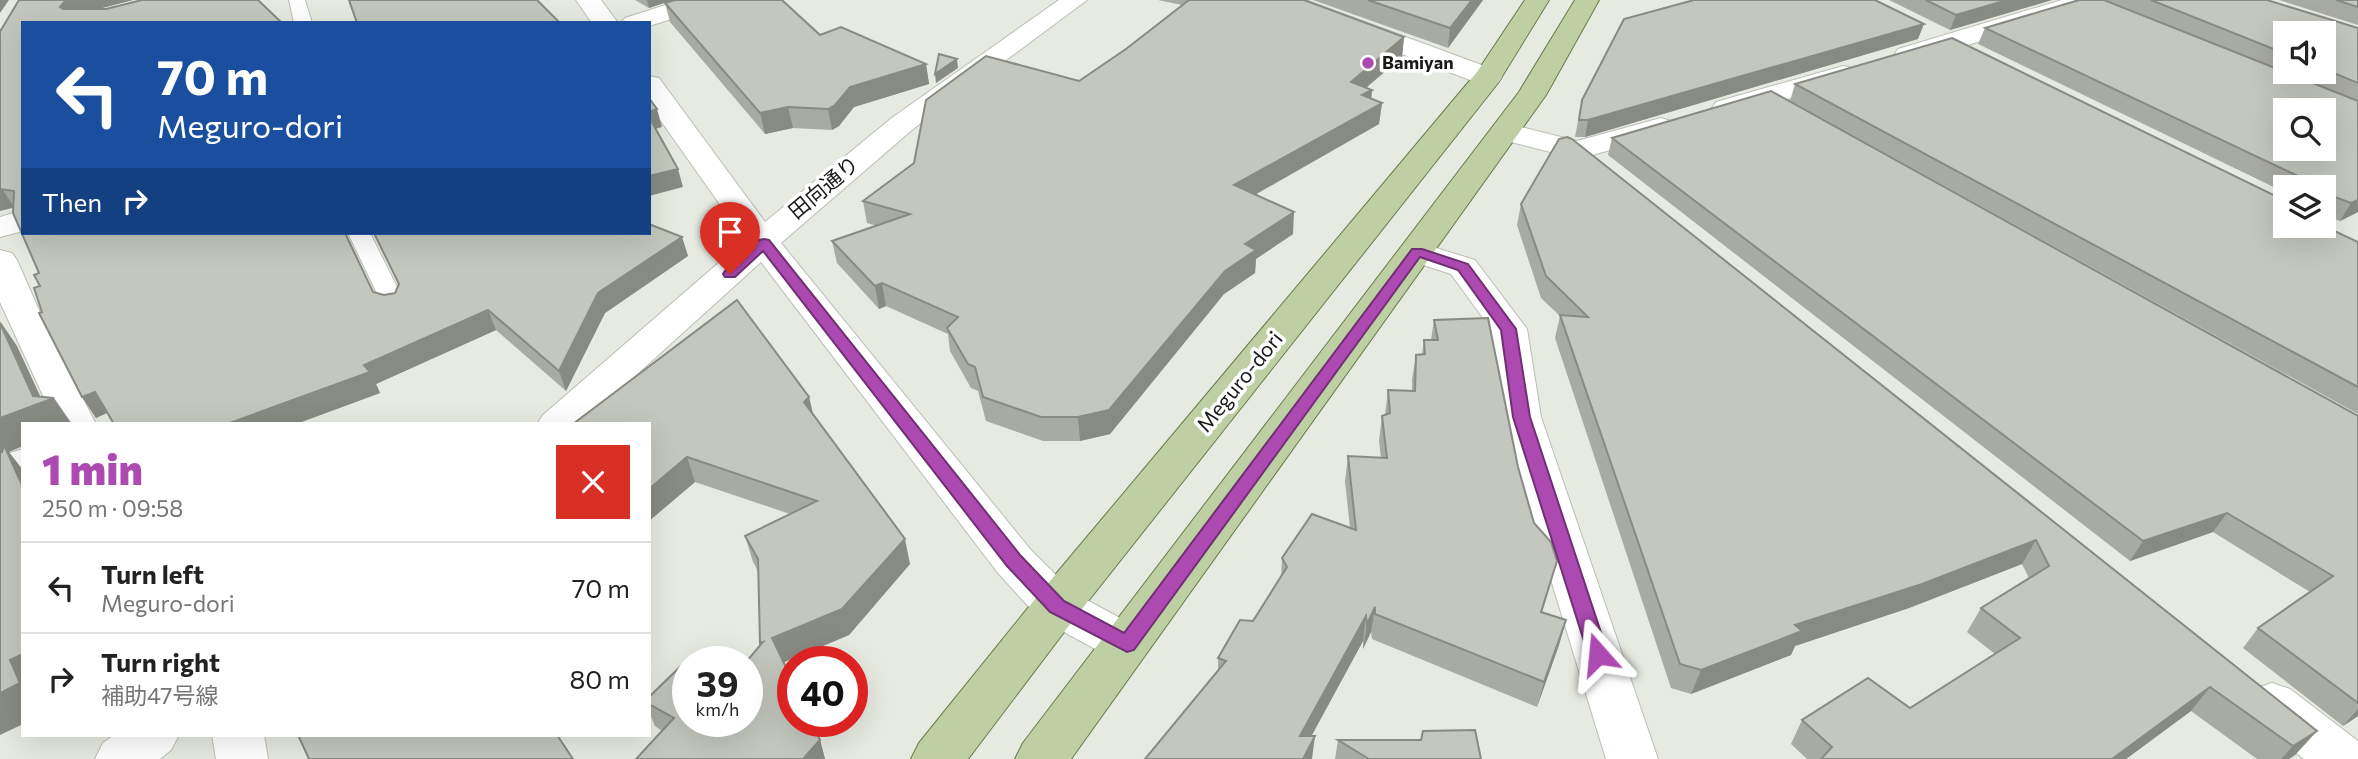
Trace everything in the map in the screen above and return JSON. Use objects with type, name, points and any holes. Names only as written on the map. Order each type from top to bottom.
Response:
[{"type":"main road","name":"Meguro-dori","points":[[937,759],[1057,606],[1488,77],[1537,0]]},
{"type":"main road","points":[[1041,759],[1532,94],[1587,0]]},
{"type":"street","points":[[588,0],[604,21]]},
{"type":"street","points":[[640,21],[707,0]]},
{"type":"street","name":"田向通り","points":[[559,422],[764,243],[791,215],[903,123],[1076,0]]},
{"type":"street","points":[[1282,0],[1488,77]]},
{"type":"street","points":[[1578,150],[2094,4]]},
{"type":"street","points":[[1913,25],[1987,62]]},
{"type":"street","points":[[651,87],[764,243],[1014,561],[1057,606],[1127,644]]},
{"type":"street","points":[[1504,132],[1578,150],[1614,182]]},
{"type":"street","points":[[0,227],[21,221]]},
{"type":"street","points":[[1417,252],[1463,267],[1508,329],[1521,417],[1632,759]]},
{"type":"street","points":[[3,275],[75,422]]},
{"type":"street","points":[[0,472],[21,464]]},
{"type":"street","points":[[2244,681],[2342,759]]},
{"type":"street","points":[[121,759],[150,737]]},
{"type":"street","points":[[238,737],[242,759]]},
{"type":"lane","points":[[297,0],[302,21]]},
{"type":"lane","points":[[1765,96],[1791,111]]},
{"type":"lane","points":[[360,235],[394,305]]},
{"type":"building","points":[[19,0],[66,0],[60,7],[63,9],[106,9],[142,0],[258,0],[280,21],[21,21],[21,231],[13,213],[14,191],[0,189],[1,30]]},
{"type":"building","points":[[349,0],[537,0],[558,21],[356,21]]},
{"type":"building","points":[[675,0],[782,0],[820,35],[841,27],[926,64],[850,87],[835,105],[828,109],[788,107],[760,113],[665,3]]},
{"type":"building","points":[[1189,0],[1304,0],[1404,37],[1351,82],[1372,90],[1362,95],[1382,103],[1234,185],[1294,212],[1245,244],[1256,250],[1225,271],[1109,410],[1078,417],[1041,417],[983,397],[975,367],[968,364],[947,328],[958,317],[882,283],[875,286],[832,241],[910,214],[863,201],[914,163],[926,100],[986,56],[1079,81],[1126,49]]},
{"type":"building","points":[[1368,0],[1472,0],[1450,28]]},
{"type":"building","points":[[1694,0],[1875,0],[1924,24],[1588,120],[1579,120],[1582,100],[1624,19]]},
{"type":"building","points":[[1926,0],[2007,0],[1956,15]]},
{"type":"building","points":[[2079,0],[2104,0],[2273,67],[2273,84],[2315,84],[2358,101],[2358,200],[2351,203],[2336,197],[2336,175],[2296,175],[1985,28]]},
{"type":"building","points":[[2151,0],[2267,0],[2335,21],[2273,21],[2273,49]]},
{"type":"building","points":[[2336,0],[2358,0],[2358,7]]},
{"type":"building","points":[[2336,21],[2358,28],[2358,83],[2336,74]]},
{"type":"building","points":[[1952,38],[2273,195],[2273,238],[2336,238],[2336,232],[2358,242],[2358,387],[1795,84]]},
{"type":"building","points":[[939,54],[957,59],[935,74]]},
{"type":"building","points":[[1771,91],[2358,416],[2358,703],[2258,628],[2333,576],[2227,513],[2143,541],[1612,138]]},
{"type":"building","points":[[651,101],[657,109],[651,111]]},
{"type":"building","points":[[651,121],[678,169],[651,176]]},
{"type":"building","points":[[1567,137],[2317,731],[2293,746],[2210,687],[2112,759],[1821,759],[1832,747],[1802,720],[1868,678],[1910,708],[2020,638],[1981,608],[2049,566],[2036,540],[1922,584],[1795,625],[1802,631],[1701,670],[1680,664],[1560,315],[1588,317],[1546,276],[1521,204],[1559,139]]},
{"type":"building","points":[[651,225],[682,237],[598,293],[559,371],[488,310],[364,365],[370,372],[232,422],[113,422],[95,392],[82,397],[39,313],[42,312],[34,288],[40,286],[34,275],[39,273],[23,235],[346,235],[373,292],[384,295],[395,293],[399,284],[375,235],[651,235]]},
{"type":"building","points":[[737,300],[809,397],[804,402],[905,539],[842,609],[772,638],[777,648],[777,737],[819,737],[820,740],[803,759],[636,759],[672,720],[672,737],[763,737],[763,646],[760,646],[763,642],[760,643],[758,559],[745,536],[817,501],[687,457],[651,487],[651,422],[576,422]]},
{"type":"building","points":[[1488,318],[1518,467],[1534,523],[1551,542],[1557,561],[1541,612],[1566,620],[1544,682],[1375,614],[1375,607],[1367,624],[1366,616],[1300,736],[1315,736],[1303,759],[1145,759],[1226,661],[1218,658],[1240,620],[1253,621],[1287,567],[1282,558],[1312,514],[1356,530],[1348,456],[1387,458],[1382,416],[1390,413],[1388,390],[1415,391],[1416,355],[1425,354],[1424,340],[1438,340],[1434,320]]},
{"type":"building","points":[[0,323],[33,396],[54,398],[0,418]]},
{"type":"building","points":[[4,445],[21,483],[21,655],[10,660],[20,683],[0,693],[0,453]]},
{"type":"building","points":[[672,675],[672,717],[651,705],[651,695]]},
{"type":"building","points":[[1475,730],[1481,759],[1369,759],[1338,740],[1421,740],[1423,731]]},
{"type":"building","points":[[299,737],[558,737],[573,759],[309,759]]},
{"type":"place","name":"Bamiyan","points":[[1368,63]]},
{"type":"route","points":[[730,274],[764,243],[1014,561],[1057,606],[1127,644],[1417,252],[1463,267],[1508,329],[1521,417],[1598,654]]}]
